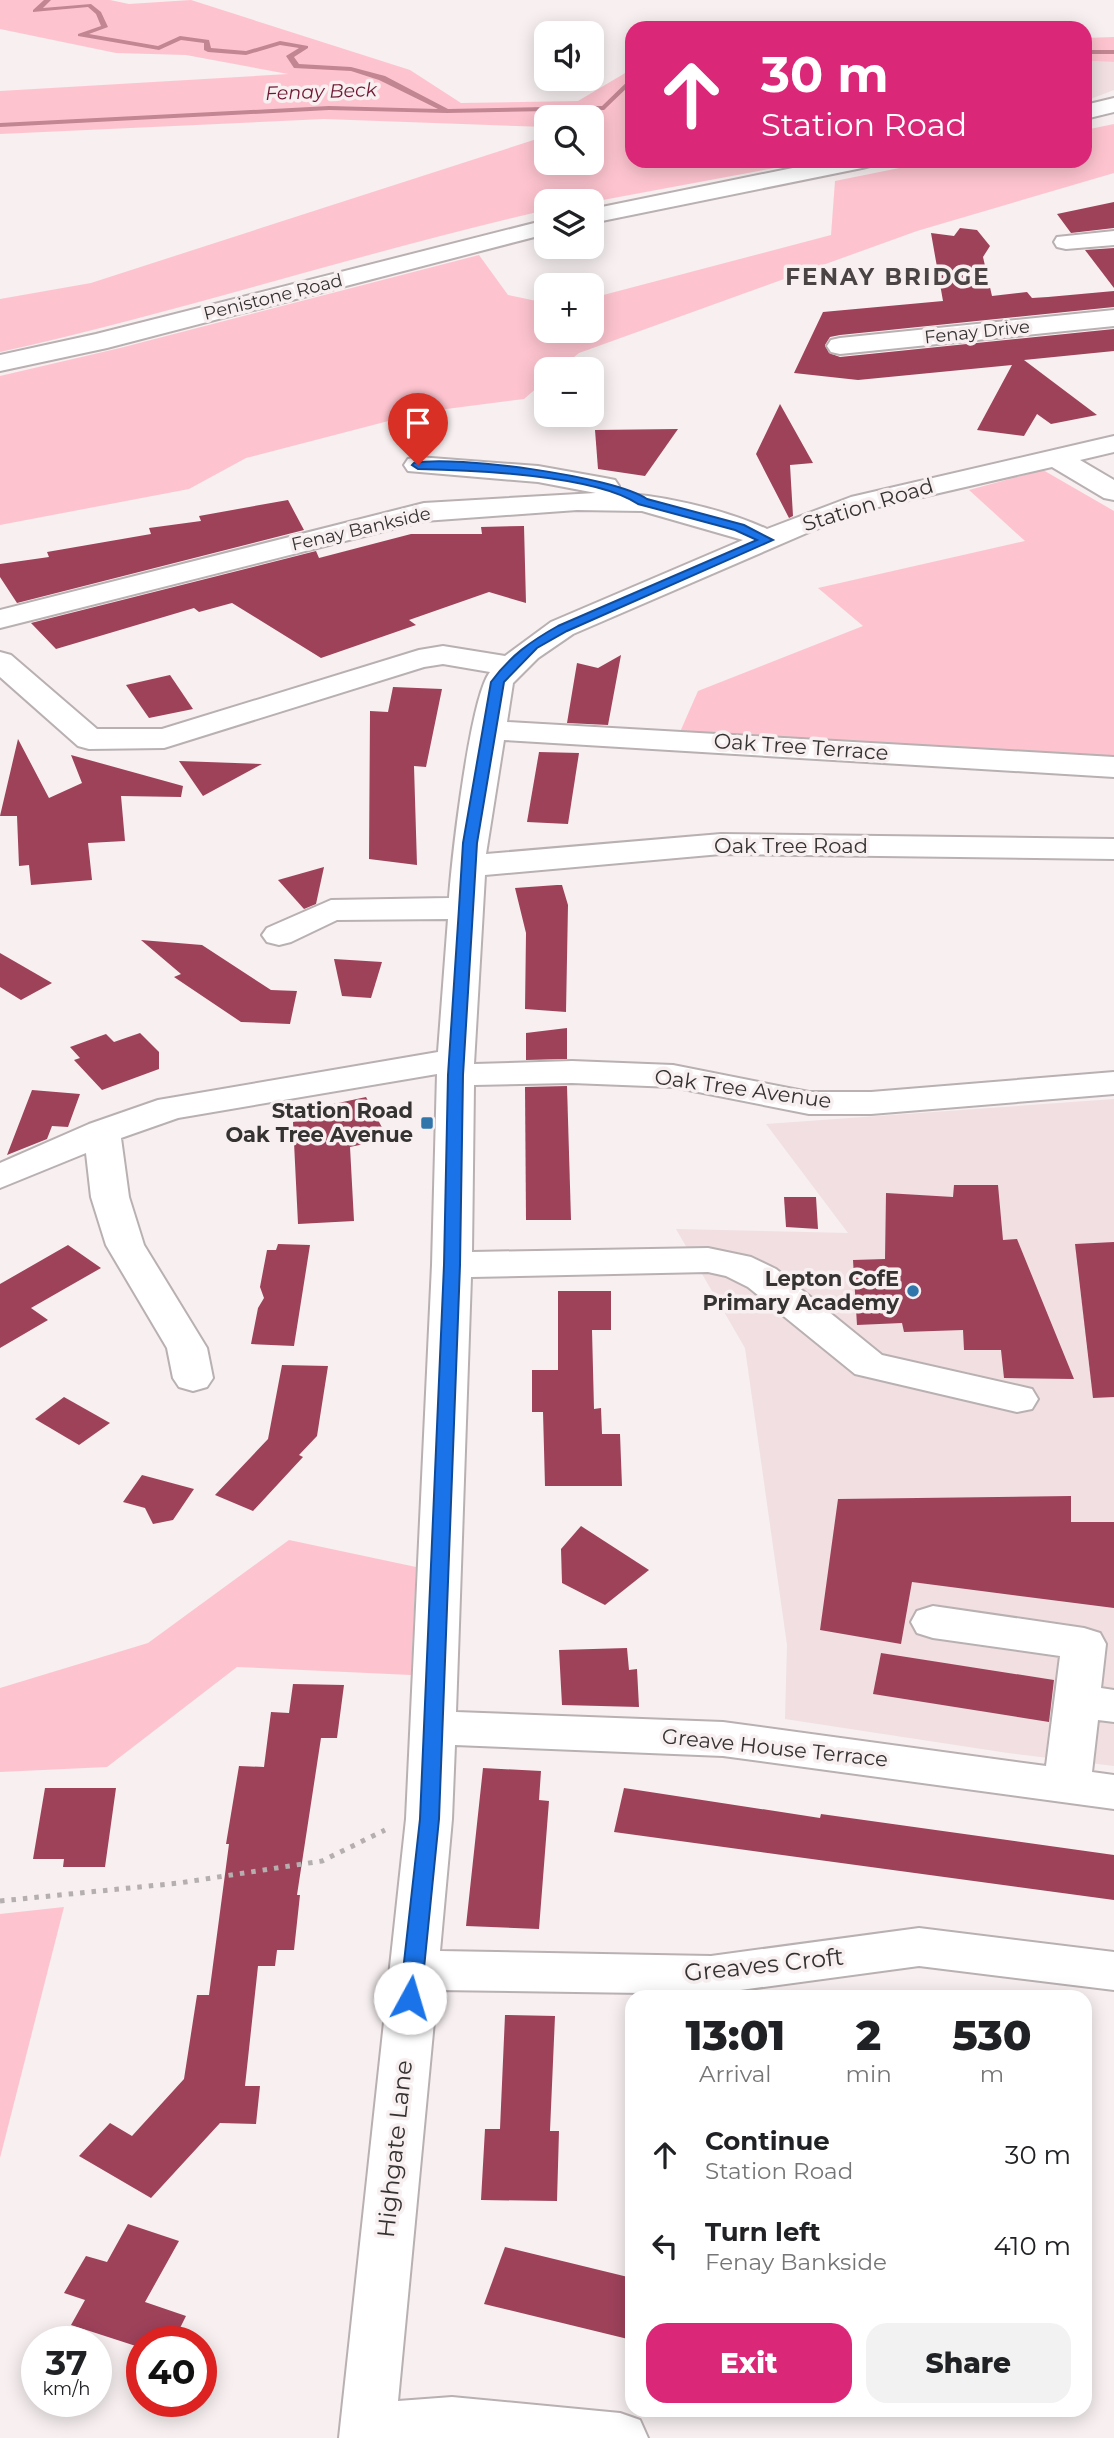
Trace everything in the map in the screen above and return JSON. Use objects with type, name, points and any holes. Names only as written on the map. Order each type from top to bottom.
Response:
[{"type":"main road","points":[[1092,110],[1114,105]]},
{"type":"main road","points":[[604,214],[828,168]]},
{"type":"main road","name":"Penistone Road","points":[[0,363],[98,342],[534,230]]},
{"type":"main road","points":[[1066,242],[1114,238]]},
{"type":"main road","name":"Fenay Drive","points":[[840,346],[1114,318]]},
{"type":"main road","name":"Station Road","points":[[429,1819],[452,1265],[456,1068],[469,866],[488,730],[498,682],[510,666],[533,645],[562,628],[767,540],[861,503],[1114,444]]},
{"type":"main road","points":[[1055,457],[1114,492]]},
{"type":"main road","points":[[418,465],[478,467],[595,482],[632,495],[642,502]]},
{"type":"main road","name":"Fenay Bankside","points":[[0,619],[424,512],[577,501],[642,502],[739,527],[767,540]]},
{"type":"main road","points":[[0,661],[89,739],[164,738],[419,659],[454,656],[510,666]]},
{"type":"main road","name":"Oak Tree Terrace","points":[[488,730],[1114,767]]},
{"type":"main road","name":"Oak Tree Road","points":[[469,866],[721,845],[1114,849]]},
{"type":"main road","points":[[279,935],[331,910],[466,908]]},
{"type":"main road","name":"Oak Tree Avenue","points":[[0,1177],[102,1132],[171,1108],[456,1068],[673,1076],[809,1103],[871,1103],[1114,1083]]},
{"type":"main road","points":[[102,1132],[110,1197],[125,1245],[187,1348],[193,1378]]},
{"type":"main road","points":[[452,1265],[708,1260],[737,1266],[762,1278],[852,1354],[869,1364],[1017,1399]]},
{"type":"main road","points":[[933,1622],[1084,1644],[1096,1703],[1068,1786]]},
{"type":"main road","name":"Greave House Terrace","points":[[434,1728],[601,1732],[723,1739],[1114,1792]]},
{"type":"main road","name":"Highgate Lane","points":[[368,2433],[429,1819]]},
{"type":"main road","name":"Greaves Croft","points":[[413,1970],[711,1975],[919,1947],[1114,1971]]},
{"type":"main road","points":[[368,2433],[452,2422],[620,2438]]},
{"type":"path","points":[[0,1901],[179,1883],[322,1861],[393,1826],[429,1819]]},
{"type":"shaded area","points":[[0,0],[110,0],[129,4],[191,0],[410,70],[461,103],[578,101],[595,91],[604,91],[604,86],[625,73],[625,168],[774,168],[604,200],[604,189],[534,189],[534,213],[0,352],[0,299],[91,283],[534,140],[534,175],[604,175],[604,105],[534,105],[534,127],[324,119],[0,134],[0,91],[288,74],[186,55],[116,53],[0,29]]},
{"type":"shaded area","points":[[1114,37],[1114,62],[1092,61],[1092,38]]},
{"type":"shaded area","points":[[1092,61],[1114,62],[1114,90],[1092,98]]},
{"type":"shaded area","points":[[1114,124],[1114,173],[917,231],[574,357],[534,357],[534,390],[524,399],[423,412],[246,458],[189,489],[0,525],[0,376],[120,348],[479,255],[508,295],[534,300],[534,343],[604,343],[604,295],[831,235],[835,181],[899,168],[1092,168],[1092,129]]},
{"type":"shaded area","points":[[1043,470],[1114,511],[1114,758],[680,732],[698,691],[863,626],[818,588],[1025,541],[969,490]]},
{"type":"shaded area","name":"Lepton CofE Primary Academy","points":[[1114,1099],[1114,1766],[1008,1753],[785,1719],[787,1645],[745,1348],[676,1229],[848,1233],[766,1124]]},
{"type":"shaded area","points":[[289,1540],[416,1567],[411,1675],[237,1667],[107,1767],[0,1772],[0,1688],[148,1643]]},
{"type":"shaded area","points":[[64,1907],[0,2158],[0,1914]]},
{"type":"building","points":[[1114,202],[1114,228],[1071,233],[1057,214]]},
{"type":"building","points":[[960,228],[977,230],[990,246],[983,257],[992,296],[1027,292],[1032,298],[1114,291],[1114,307],[840,335],[830,337],[825,345],[829,353],[840,357],[1114,329],[1114,351],[1024,360],[1097,415],[1051,424],[1037,414],[1024,436],[977,430],[1012,365],[858,380],[794,373],[823,312],[943,301],[931,233],[954,236]]},
{"type":"building","points":[[1114,248],[1114,288],[1085,250]]},
{"type":"building","points":[[780,404],[813,463],[790,465],[793,516],[789,518],[756,454]]},
{"type":"building","points":[[678,429],[645,476],[598,469],[595,430]]},
{"type":"building","points":[[288,500],[304,530],[17,603],[0,577],[0,564],[49,557],[47,552],[151,534],[149,528],[201,521],[199,516]]},
{"type":"building","points":[[524,526],[526,603],[489,592],[409,620],[416,625],[321,658],[232,603],[199,612],[194,608],[56,649],[31,623],[316,551],[319,558],[411,534],[482,534],[481,527]]},
{"type":"building","points":[[621,655],[608,725],[567,723],[577,663],[598,668]]},
{"type":"building","points":[[170,675],[193,709],[149,718],[126,685]]},
{"type":"building","points":[[393,687],[442,689],[426,767],[414,766],[417,865],[369,859],[370,711],[388,712]]},
{"type":"building","points":[[18,739],[49,798],[82,783],[71,755],[183,786],[181,797],[121,796],[125,841],[88,843],[92,880],[31,885],[29,865],[19,866],[17,816],[0,816]]},
{"type":"building","points":[[539,752],[579,753],[568,824],[527,822]]},
{"type":"building","points":[[179,761],[262,764],[203,796]]},
{"type":"building","points":[[324,867],[316,904],[304,909],[278,880]]},
{"type":"building","points":[[562,885],[568,905],[566,1012],[525,1009],[526,933],[515,888]]},
{"type":"building","points":[[141,940],[202,945],[271,990],[297,991],[290,1024],[241,1022],[174,977],[181,974]]},
{"type":"building","points":[[0,953],[52,983],[21,1000],[0,987]]},
{"type":"building","points":[[334,959],[382,962],[371,998],[342,996]]},
{"type":"building","points":[[567,1028],[567,1059],[526,1060],[526,1033]]},
{"type":"building","points":[[140,1033],[159,1052],[159,1069],[102,1090],[74,1060],[80,1058],[70,1047],[106,1034],[114,1042]]},
{"type":"building","points":[[567,1086],[571,1220],[526,1220],[525,1087]]},
{"type":"building","points":[[32,1090],[80,1094],[68,1127],[52,1126],[47,1139],[7,1155]]},
{"type":"building","points":[[366,1097],[388,1139],[350,1147],[354,1221],[298,1224],[293,1122],[306,1120],[301,1111]]},
{"type":"building","points":[[954,1185],[998,1185],[1003,1240],[1017,1239],[1074,1379],[1004,1378],[1001,1350],[964,1350],[963,1330],[904,1332],[902,1323],[857,1325],[853,1260],[885,1259],[886,1193],[953,1197]]},
{"type":"building","points":[[784,1197],[816,1197],[818,1229],[786,1227]]},
{"type":"building","points":[[1114,1242],[1114,1397],[1093,1398],[1075,1244]]},
{"type":"building","points":[[278,1244],[310,1245],[294,1346],[251,1344],[258,1308],[264,1298],[260,1287],[267,1250],[276,1250]]},
{"type":"building","points":[[68,1245],[101,1268],[31,1308],[48,1320],[0,1348],[0,1284]]},
{"type":"building","points":[[558,1291],[611,1291],[611,1330],[592,1330],[594,1409],[601,1408],[602,1434],[620,1434],[622,1486],[545,1486],[543,1412],[532,1412],[532,1370],[558,1370]]},
{"type":"building","points":[[282,1365],[328,1366],[317,1436],[299,1455],[303,1457],[253,1511],[215,1495],[268,1439]]},
{"type":"building","points":[[64,1397],[110,1423],[79,1445],[35,1419]]},
{"type":"building","points":[[142,1475],[194,1489],[173,1520],[153,1524],[145,1508],[123,1502]]},
{"type":"building","points":[[1071,1496],[1071,1522],[1114,1522],[1114,1608],[912,1582],[901,1644],[820,1630],[838,1499]]},
{"type":"building","points":[[581,1526],[649,1570],[605,1605],[562,1583],[561,1549]]},
{"type":"building","points":[[627,1648],[629,1670],[637,1669],[639,1707],[562,1705],[559,1650]]},
{"type":"building","points":[[881,1653],[1054,1680],[1049,1722],[873,1694]]},
{"type":"building","points":[[293,1684],[344,1685],[337,1738],[321,1738],[297,1895],[300,1895],[294,1950],[277,1950],[275,1966],[258,1966],[245,2086],[260,2086],[256,2124],[220,2123],[151,2198],[79,2156],[110,2123],[132,2136],[184,2079],[197,1995],[209,1995],[229,1844],[226,1844],[239,1766],[264,1767],[271,1712],[289,1713]]},
{"type":"building","points":[[483,1768],[541,1771],[539,1800],[549,1801],[539,1929],[466,1926]]},
{"type":"building","points":[[45,1788],[116,1788],[105,1867],[63,1867],[64,1859],[33,1859]]},
{"type":"building","points":[[624,1788],[820,1818],[821,1814],[1114,1855],[1114,1900],[614,1832]]},
{"type":"building","points":[[505,2015],[555,2016],[550,2131],[559,2131],[557,2201],[481,2200],[485,2129],[500,2129]]},
{"type":"building","points":[[128,2224],[179,2241],[145,2302],[186,2316],[181,2326],[126,2326],[126,2343],[112,2338],[112,2326],[71,2325],[85,2300],[64,2293],[86,2256],[107,2262]]},
{"type":"building","points":[[505,2247],[625,2276],[625,2338],[484,2304]]},
{"type":"waterway","points":[[48,0],[35,11],[89,5],[99,13],[105,27],[80,35],[159,48],[180,38],[207,41],[208,50],[246,53],[280,43],[306,47],[290,56],[297,66],[351,69],[382,78],[445,109]]},
{"type":"waterway","name":"Fenay Beck","points":[[1092,52],[1114,52]]},
{"type":"waterway","name":"Fenay Beck","points":[[0,125],[329,108],[447,111],[604,108],[625,86]]},
{"type":"place","name":"Station Road Oak Tree Avenue","points":[[427,1123]]},
{"type":"place","name":"Lepton CofE Primary Academy","points":[[913,1291]]},
{"type":"district","name":"FENAY BRIDGE","points":[[888,277]]},
{"type":"route","points":[[410,1998],[429,1819],[452,1265],[456,1075],[470,843],[498,682],[510,666],[533,645],[562,628],[767,540],[739,527],[642,502],[632,495],[595,482],[478,467],[418,465]]}]
